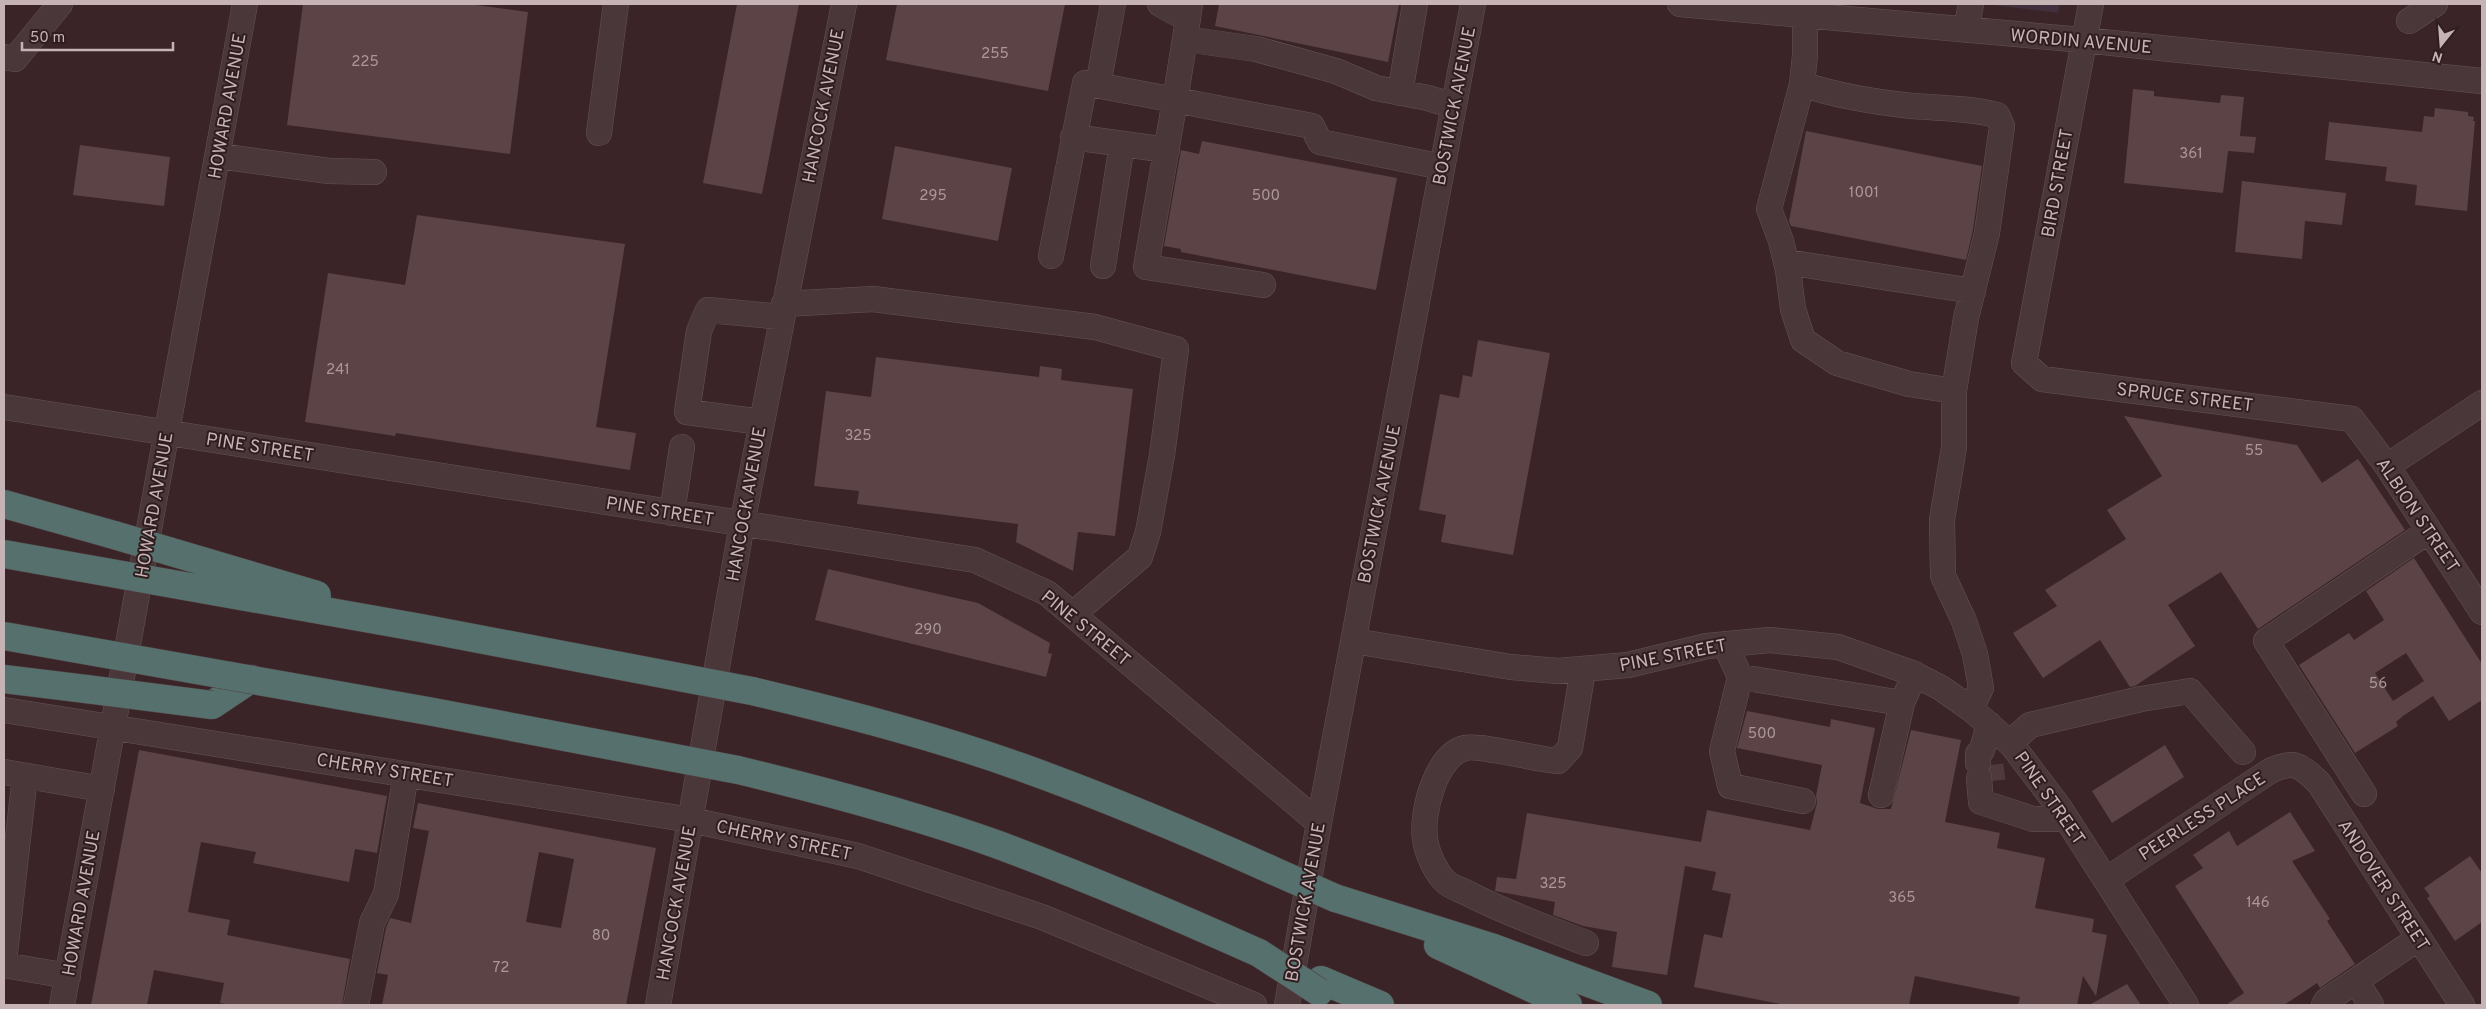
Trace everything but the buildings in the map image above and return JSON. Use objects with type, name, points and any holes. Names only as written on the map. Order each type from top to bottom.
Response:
[{"type":"highway","points":[[4,504],[250,574],[421,628]]},
{"type":"highway","points":[[4,554],[421,628],[752,691],[874,721],[1016,766],[1152,818],[1335,898],[1568,1005]]},
{"type":"highway","points":[[4,636],[251,679],[738,770],[855,800],[994,844],[1123,894],[1259,952],[1327,992],[1380,1005]]},
{"type":"highway","points":[[4,679],[212,705],[251,679]]},
{"type":"highway","points":[[1335,898],[1491,947],[1648,1005]]},
{"type":"street","points":[[4,57],[14,59],[60,4]]},
{"type":"street","name":"HOWARD AVENUE","points":[[62,1005],[219,156],[245,4]]},
{"type":"street","points":[[599,133],[616,4]]},
{"type":"street","name":"HANCOCK AVENUE","points":[[658,1005],[742,524],[844,4]]},
{"type":"street","points":[[1098,85],[1113,4]]},
{"type":"street","points":[[1160,4],[1188,19],[1256,49],[1336,71],[1376,88],[1454,106]]},
{"type":"street","points":[[1400,93],[1415,4]]},
{"type":"street","name":"BOSTWICK AVENUE","points":[[1287,1005],[1319,823],[1473,4]]},
{"type":"street","name":"WORDIN AVENUE","points":[[1680,4],[2084,40],[2482,81]]},
{"type":"street","points":[[1966,30],[1971,4]]},
{"type":"street","name":"BIRD STREET","points":[[2024,363],[2091,4]]},
{"type":"street","points":[[2409,21],[2435,4]]},
{"type":"street","points":[[1805,15],[1805,55],[1802,84],[1769,209],[1781,241],[1793,309],[1803,340],[1837,363],[1909,384],[1954,391]]},
{"type":"street","points":[[1188,19],[1176,100],[1146,267],[1263,285]]},
{"type":"street","points":[[1050,256],[1085,83],[1312,126],[1320,142],[1442,167]]},
{"type":"street","points":[[1802,84],[1836,94],[1910,106],[1979,110],[1997,115],[2002,126],[1987,233],[1973,291],[1954,391],[1954,447],[1942,520],[1943,576],[1964,621],[1975,654],[1981,688],[1980,716],[1984,767],[1981,802],[2033,819],[2066,819]]},
{"type":"street","points":[[1073,137],[1166,150]]},
{"type":"street","points":[[1103,266],[1122,144]]},
{"type":"street","points":[[219,156],[329,171],[374,172]]},
{"type":"street","points":[[1786,262],[1973,291]]},
{"type":"street","points":[[762,422],[687,412],[699,331],[708,310],[783,311],[874,299],[1095,327],[1176,349],[1162,455],[1148,532],[1140,557],[1073,614]]},
{"type":"street","name":"SPRUCE STREET","points":[[2024,363],[2042,379],[2352,419]]},
{"type":"street","points":[[2387,466],[2482,403]]},
{"type":"street","name":"PINE STREET","points":[[4,406],[975,560],[1047,593],[1319,823]]},
{"type":"street","name":"ALBION STREET","points":[[2352,419],[2387,466],[2482,612]]},
{"type":"street","points":[[672,513],[682,448]]},
{"type":"street","points":[[2364,794],[2266,641],[2429,531]]},
{"type":"street","name":"PINE STREET","points":[[1354,641],[1511,667],[1558,671],[1628,665],[1707,646],[1770,640],[1838,647],[1915,674],[1980,716],[2010,743],[2033,771],[2186,1005]]},
{"type":"street","points":[[1725,644],[1740,677],[1722,751],[1730,786],[1803,801]]},
{"type":"street","points":[[1583,670],[1568,753],[1558,761],[1539,760],[1469,747],[1452,754],[1445,760],[1435,780],[1428,803],[1424,839],[1430,859],[1447,883],[1486,902],[1586,943]]},
{"type":"street","points":[[1881,795],[1902,703],[1915,674]]},
{"type":"street","points":[[1740,677],[1902,703]]},
{"type":"street","points":[[2010,743],[2030,725],[2141,699],[2190,691],[2243,752]]},
{"type":"street","name":"CHERRY STREET","points":[[4,710],[114,726],[691,820],[858,856],[974,892],[1108,943],[1254,1005]]},
{"type":"street","name":"PEERLESS PLACE","points":[[2106,880],[2270,771],[2292,764],[2303,767]]},
{"type":"street","name":"ANDOVER STREET","points":[[2303,767],[2319,783],[2462,1005]]},
{"type":"street","points":[[68,976],[4,963],[15,774],[102,789]]},
{"type":"street","points":[[356,1005],[372,923],[386,894],[406,774]]},
{"type":"street","points":[[2324,1005],[2419,938]]},
{"type":"street","points":[[2356,981],[2371,1005]]},
{"type":"shaded area","points":[[1984,4],[2060,4],[2058,13]]},
{"type":"tunnel","points":[[1991,765],[1993,781]]}]
